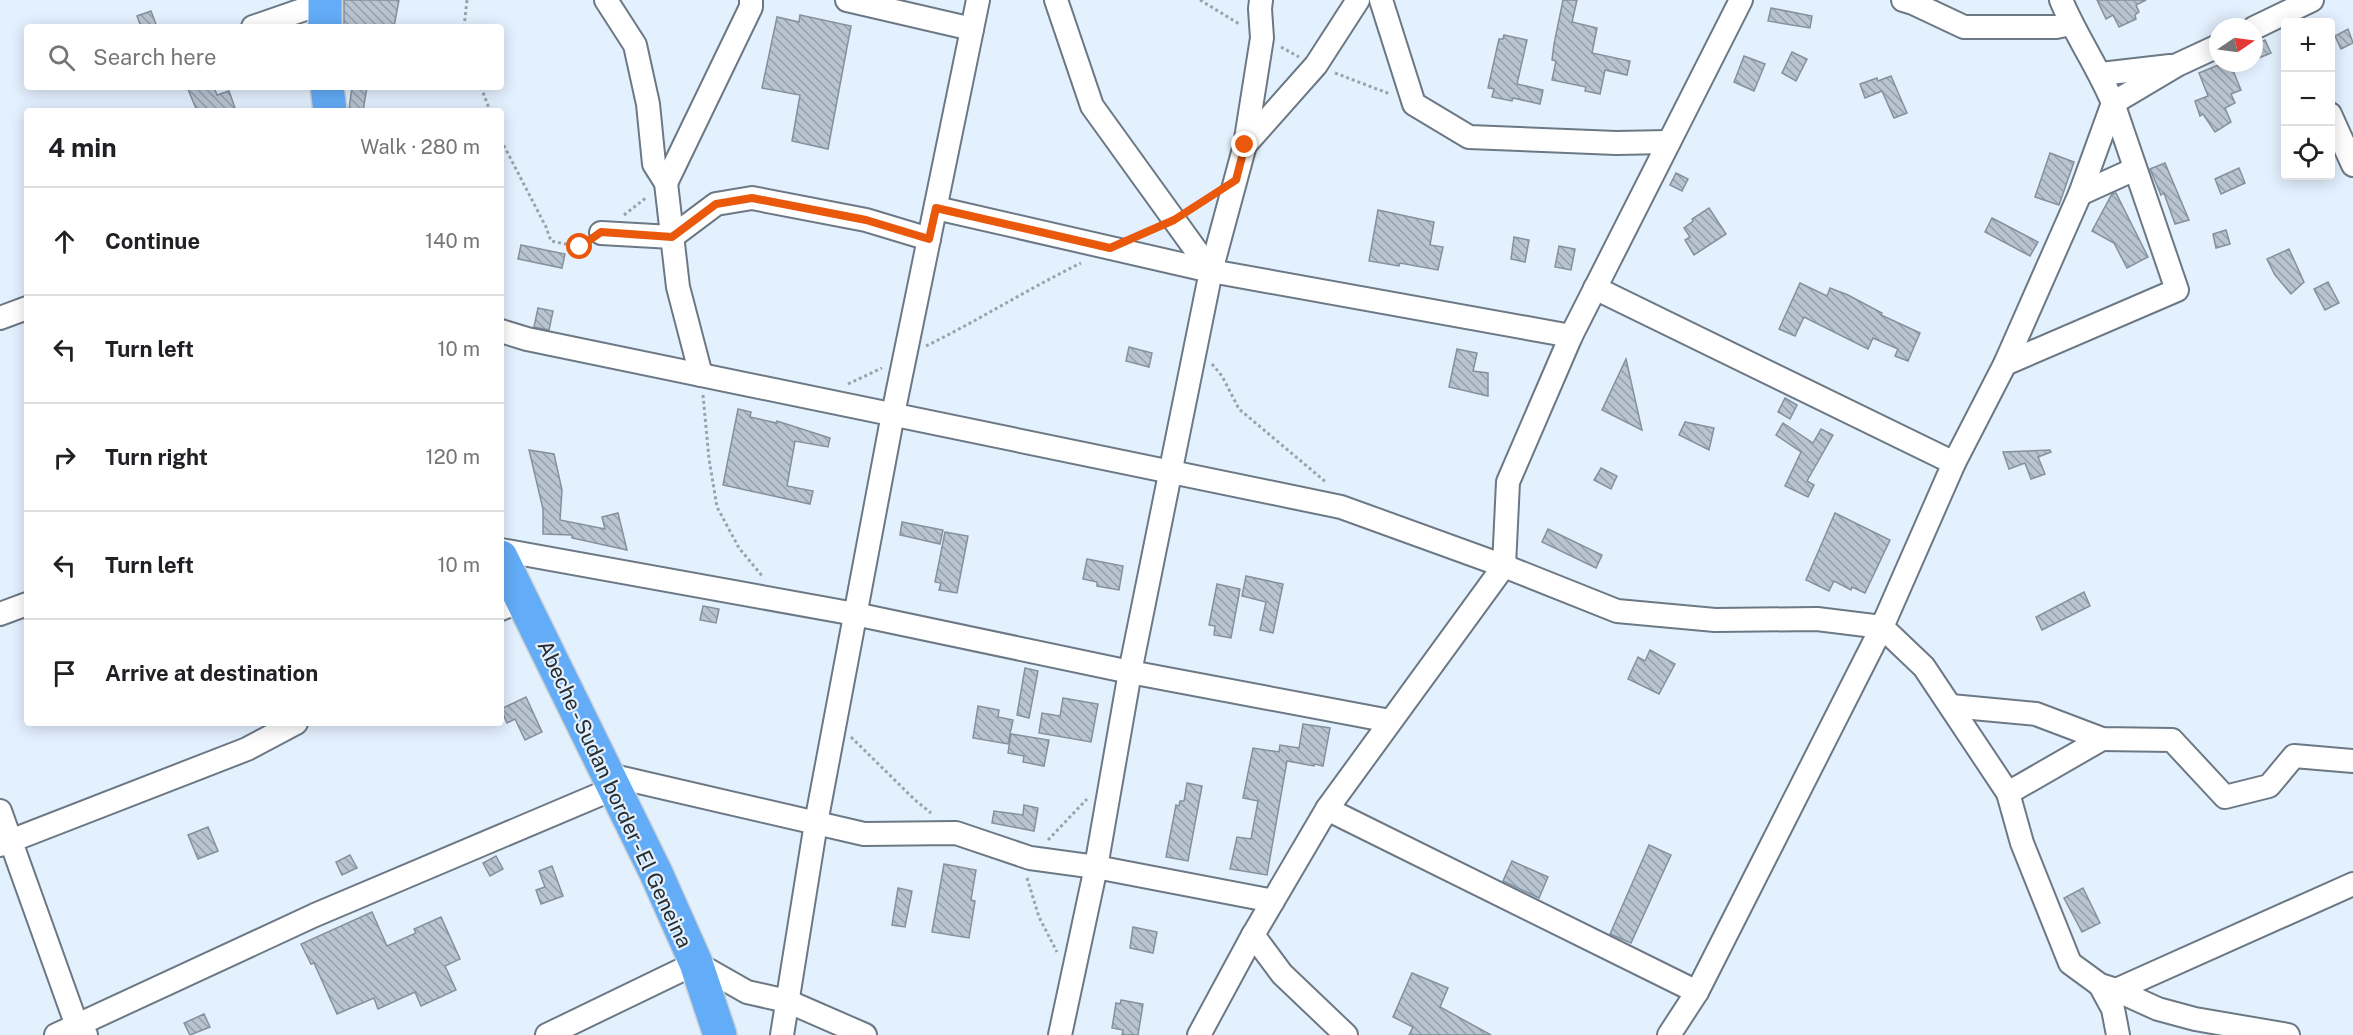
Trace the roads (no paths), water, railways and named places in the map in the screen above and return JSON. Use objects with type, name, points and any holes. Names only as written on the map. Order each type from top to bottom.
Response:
[{"type":"highway","points":[[307,90],[309,108]]},
{"type":"highway","points":[[327,90],[330,108]]},
{"type":"highway","name":"Abeche - Sudan border - El Geneina","points":[[504,570],[512,604],[612,782],[657,873],[696,963],[720,1035]]},
{"type":"street","points":[[606,0],[636,45],[648,104],[654,164],[666,183],[678,287],[701,375]]},
{"type":"street","points":[[666,183],[752,7],[751,0]]},
{"type":"street","points":[[847,0],[972,29]]},
{"type":"street","points":[[782,1035],[816,823],[855,614],[893,414],[978,0]]},
{"type":"street","points":[[1056,0],[1092,106],[1211,271]]},
{"type":"street","points":[[1060,1035],[1096,867],[1130,672],[1211,271],[1245,145],[1262,38],[1261,0]]},
{"type":"street","points":[[1245,145],[1316,65],[1358,0]]},
{"type":"street","points":[[1381,0],[1414,104],[1469,137],[1616,143],[1669,142]]},
{"type":"street","points":[[1199,1035],[1253,936],[1327,809],[1504,566],[1508,482],[1571,336],[1741,0]]},
{"type":"street","points":[[1903,0],[1964,27],[2056,27],[2071,24]]},
{"type":"street","points":[[2005,364],[2177,290],[2113,103],[2101,74],[2071,24],[2061,0]]},
{"type":"street","points":[[2263,23],[2312,0]]},
{"type":"street","points":[[266,24],[313,13]]},
{"type":"street","points":[[1669,1035],[1697,992],[1882,627],[1954,463],[2005,364],[2080,194],[2113,103],[2177,65],[2209,50]]},
{"type":"street","points":[[2101,74],[2177,65]]},
{"type":"street","points":[[2335,123],[2353,165]]},
{"type":"street","points":[[2080,194],[2135,168]]},
{"type":"street","points":[[601,232],[672,237],[716,204],[752,198],[856,218],[929,239]]},
{"type":"street","points":[[936,208],[1211,271],[1571,336]]},
{"type":"street","points":[[1595,288],[1954,463]]},
{"type":"street","points":[[0,318],[24,309]]},
{"type":"street","points":[[504,332],[528,339],[1341,507],[1504,566],[1617,611],[1715,620],[1817,619],[1882,627],[1924,667],[2008,792],[2022,843],[2070,963],[2108,987],[2158,1009],[2206,1021],[2288,1035]]},
{"type":"street","points":[[504,551],[855,614],[1130,672],[1390,721]]},
{"type":"street","points":[[0,614],[24,605]]},
{"type":"street","points":[[1951,706],[2036,714],[2102,739],[2172,740],[2225,797],[2269,786],[2294,756],[2353,760]]},
{"type":"street","points":[[5,843],[247,749],[290,726]]},
{"type":"street","points":[[2008,792],[2102,739]]},
{"type":"street","points":[[56,1035],[82,1031],[315,915],[612,782],[864,834],[956,832],[1030,858],[1096,867],[1273,901]]},
{"type":"street","points":[[1327,809],[1697,992]]},
{"type":"street","points":[[0,812],[5,843],[82,1031]]},
{"type":"street","points":[[2108,987],[2353,884]]},
{"type":"street","points":[[1253,936],[1282,974],[1346,1035]]},
{"type":"street","points":[[547,1035],[696,963],[747,992],[787,1001],[865,1035]]},
{"type":"street","points":[[2108,987],[2118,1035]]},
{"type":"street","points":[[2181,1035],[2206,1021]]}]
